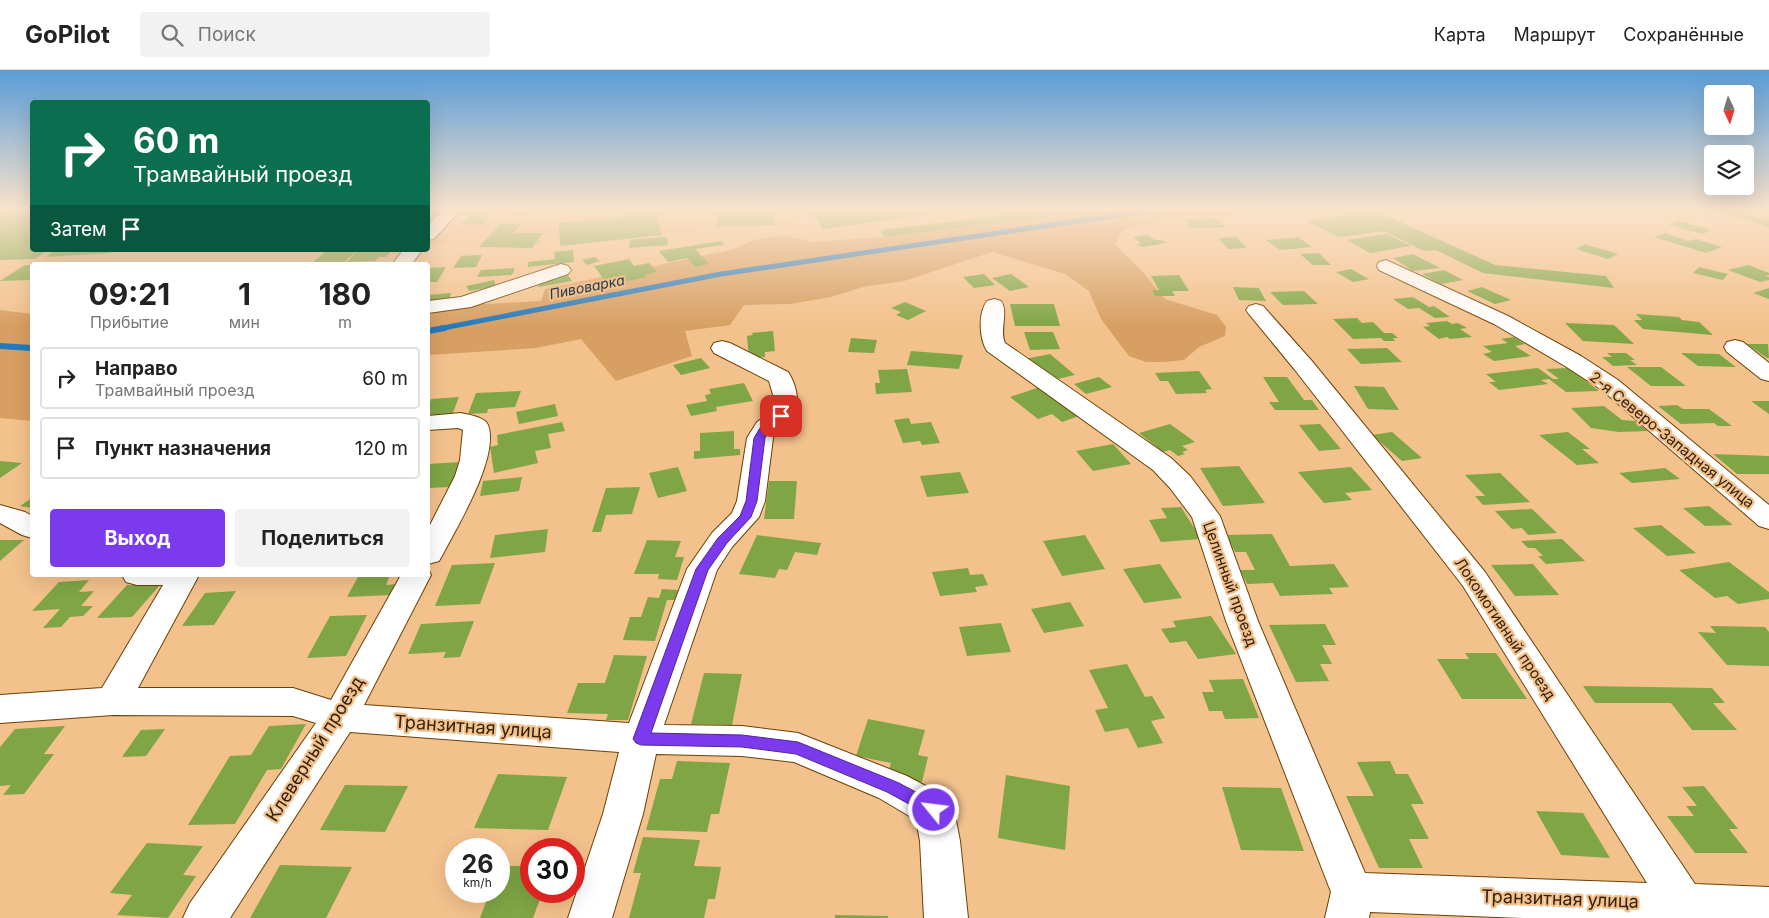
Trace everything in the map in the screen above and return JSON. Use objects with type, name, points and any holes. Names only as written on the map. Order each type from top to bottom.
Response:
[{"type":"street","points":[[403,262],[411,252]]},
{"type":"street","name":"2-я Северо-Западная улица","points":[[1386,266],[1501,320],[1573,361],[1610,385],[1769,520]]},
{"type":"street","points":[[430,307],[464,304],[561,270]]},
{"type":"street","name":"Целинный проезд","points":[[994,305],[991,336],[995,346],[1162,464],[1180,482],[1206,516],[1242,621],[1349,905]]},
{"type":"street","name":"Локомотивный проезд","points":[[1256,310],[1303,365],[1474,579],[1688,911]]},
{"type":"street","points":[[1735,347],[1769,374]]},
{"type":"street","points":[[590,918],[623,814],[641,739],[702,569],[722,540],[745,517],[752,501],[760,438],[766,427],[781,416],[786,398],[780,378],[722,348]]},
{"type":"street","points":[[430,423],[461,420],[476,426],[478,441],[465,484],[430,550]]},
{"type":"street","points":[[0,514],[15,518],[30,529]]},
{"type":"street","points":[[113,701],[183,577]]},
{"type":"street","name":"Клеверный проезд","points":[[205,918],[340,717],[415,577]]},
{"type":"street","name":"Транзитная улица","points":[[0,709],[113,701],[293,702],[340,717],[641,739],[742,741],[798,748],[893,787],[934,810],[940,841],[946,918]]},
{"type":"street","name":"Транзитная улица","points":[[1349,905],[1688,911],[1769,907]]},
{"type":"shaded area","points":[[1118,248],[1141,270],[1165,299],[1217,315],[1226,327],[1225,336],[1199,347],[1184,360],[1146,362],[1129,356],[1101,319],[1089,291],[1065,274],[992,252],[904,281],[863,287],[831,297],[790,304],[744,305],[730,325],[685,331],[692,356],[616,381],[581,339],[536,348],[430,355],[430,305],[452,299],[485,304],[541,301],[545,289],[735,249]]},
{"type":"shaded area","points":[[0,310],[30,314],[30,421],[0,418]]},
{"type":"building","points":[[0,248],[30,248],[30,252],[45,252],[35,259],[0,260]]},
{"type":"building","points":[[680,248],[705,248],[695,249],[709,264],[695,267],[687,258],[668,262],[659,251]]},
{"type":"building","points":[[1227,248],[1247,248],[1228,249]]},
{"type":"building","points":[[1277,248],[1306,248],[1280,250]]},
{"type":"building","points":[[1360,248],[1402,248],[1370,253]]},
{"type":"building","points":[[1417,248],[1457,248],[1495,265],[1606,276],[1614,288],[1483,273],[1436,250],[1424,251]]},
{"type":"building","points":[[1597,248],[1618,254],[1608,259],[1576,249]]},
{"type":"building","points":[[1688,248],[1720,248],[1706,253]]},
{"type":"building","points":[[573,250],[574,262],[528,267],[528,262],[555,259],[554,252]]},
{"type":"building","points":[[52,252],[111,252],[110,253],[46,257]]},
{"type":"building","points":[[325,252],[355,252],[344,262],[313,262]]},
{"type":"building","points":[[356,252],[390,252],[386,257],[379,257],[375,261],[347,262]]},
{"type":"building","points":[[1319,253],[1331,265],[1313,265],[1300,254]]},
{"type":"building","points":[[1413,254],[1440,268],[1413,271],[1393,258]]},
{"type":"building","points":[[482,255],[476,267],[453,268],[461,256]]},
{"type":"building","points":[[595,257],[600,261],[587,265],[582,260]]},
{"type":"building","points":[[629,259],[634,266],[649,263],[657,272],[644,275],[646,277],[608,285],[594,266]]},
{"type":"building","points":[[25,265],[30,265],[30,280],[0,281]]},
{"type":"building","points":[[1748,265],[1769,273],[1769,275],[1765,276],[1769,277],[1769,280],[1760,282],[1728,270]]},
{"type":"building","points":[[446,267],[437,282],[430,282],[430,268]]},
{"type":"building","points":[[1699,267],[1728,274],[1723,280],[1693,273]]},
{"type":"building","points":[[515,268],[512,275],[477,277],[481,270]]},
{"type":"building","points":[[1351,269],[1369,279],[1353,282],[1336,272]]},
{"type":"building","points":[[1444,270],[1463,280],[1441,284],[1422,274]]},
{"type":"building","points":[[984,274],[995,285],[974,288],[963,277]]},
{"type":"building","points":[[1011,274],[1029,287],[1010,291],[992,278]]},
{"type":"building","points":[[568,275],[572,281],[539,287],[536,281]]},
{"type":"building","points":[[1179,275],[1189,291],[1172,291],[1175,296],[1155,296],[1152,290],[1159,290],[1151,276]]},
{"type":"building","points":[[494,280],[496,286],[469,291],[466,286]]},
{"type":"building","points":[[1233,287],[1259,288],[1266,301],[1239,300]]},
{"type":"building","points":[[1482,287],[1511,300],[1495,304],[1467,291]]},
{"type":"building","points":[[1769,288],[1769,299],[1753,293]]},
{"type":"building","points":[[1304,291],[1318,304],[1283,305],[1270,292]]},
{"type":"building","points":[[451,293],[449,300],[430,303],[430,295]]},
{"type":"building","points":[[1413,297],[1429,307],[1434,306],[1450,317],[1435,318],[1419,308],[1408,309],[1393,299]]},
{"type":"building","points":[[905,302],[926,311],[908,320],[896,315],[901,312],[891,308]]},
{"type":"building","points":[[1010,304],[1054,304],[1060,326],[1015,326]]},
{"type":"building","points":[[1636,314],[1679,317],[1682,320],[1699,322],[1713,335],[1643,329],[1634,320],[1642,320]]},
{"type":"building","points":[[1357,318],[1362,323],[1373,322],[1384,333],[1392,333],[1398,338],[1393,338],[1395,341],[1384,341],[1381,338],[1353,339],[1333,319]]},
{"type":"building","points":[[1447,321],[1452,324],[1458,323],[1467,328],[1460,329],[1472,337],[1450,339],[1447,337],[1439,339],[1423,327],[1430,326],[1426,323]]},
{"type":"building","points":[[1565,323],[1614,325],[1634,344],[1583,341]]},
{"type":"building","points":[[773,331],[775,351],[765,352],[765,357],[749,358],[747,336],[753,335],[752,333]]},
{"type":"building","points":[[1024,332],[1053,332],[1060,349],[1030,350]]},
{"type":"building","points":[[1514,337],[1525,344],[1515,346],[1531,356],[1494,361],[1483,354],[1492,352],[1483,346],[1508,343],[1501,339]]},
{"type":"building","points":[[851,338],[877,340],[874,353],[848,352]]},
{"type":"building","points":[[1747,344],[1768,344],[1769,358],[1767,358]]},
{"type":"building","points":[[1387,348],[1402,362],[1361,364],[1347,349]]},
{"type":"building","points":[[911,351],[963,355],[959,369],[907,365]]},
{"type":"building","points":[[1607,353],[1626,353],[1635,360],[1630,360],[1637,365],[1613,366],[1602,357],[1612,357]]},
{"type":"building","points":[[1681,353],[1719,354],[1736,367],[1698,366]]},
{"type":"building","points":[[1050,354],[1075,375],[1049,381],[1025,359]]},
{"type":"building","points":[[701,358],[710,368],[681,375],[673,365]]},
{"type":"building","points":[[1627,367],[1661,367],[1686,386],[1651,386]]},
{"type":"building","points":[[1538,368],[1553,379],[1559,379],[1546,369],[1569,368],[1599,391],[1566,392],[1549,379],[1541,380],[1548,384],[1499,390],[1489,382],[1496,382],[1486,374]]},
{"type":"building","points":[[907,369],[912,392],[876,394],[875,383],[880,383],[878,370]]},
{"type":"building","points":[[1199,371],[1212,389],[1205,390],[1207,393],[1176,394],[1168,381],[1160,381],[1155,373]]},
{"type":"building","points":[[1099,377],[1112,387],[1086,394],[1074,384]]},
{"type":"building","points":[[1263,377],[1287,377],[1304,400],[1312,400],[1319,410],[1275,410],[1269,402],[1279,402]]},
{"type":"building","points":[[744,383],[753,401],[716,407],[717,411],[691,416],[686,405],[707,401],[705,395],[711,394],[709,389]]},
{"type":"building","points":[[1354,386],[1384,387],[1399,410],[1368,409]]},
{"type":"building","points":[[1040,387],[1079,416],[1062,422],[1052,414],[1038,419],[1010,397]]},
{"type":"building","points":[[521,391],[515,407],[488,409],[487,413],[468,414],[476,393]]},
{"type":"building","points":[[459,397],[452,415],[430,417],[431,399]]},
{"type":"building","points":[[1751,401],[1769,401],[1769,414]]},
{"type":"building","points":[[555,404],[558,416],[519,424],[516,412]]},
{"type":"building","points":[[1677,405],[1683,409],[1709,409],[1732,426],[1718,426],[1714,423],[1681,424],[1658,406]]},
{"type":"building","points":[[1604,406],[1622,420],[1635,421],[1648,431],[1619,432],[1591,428],[1571,408]]},
{"type":"building","points":[[909,418],[911,424],[931,422],[940,443],[922,445],[920,441],[903,443],[894,420]]},
{"type":"building","points":[[562,422],[565,431],[548,434],[551,448],[535,451],[538,463],[494,473],[490,447],[498,445],[497,435]]},
{"type":"building","points":[[1170,424],[1195,442],[1182,446],[1188,450],[1182,452],[1185,454],[1178,456],[1170,450],[1163,452],[1139,433]]},
{"type":"building","points":[[1320,424],[1341,449],[1319,451],[1299,425]]},
{"type":"building","points":[[734,431],[734,449],[740,449],[740,455],[694,459],[694,451],[700,451],[700,433]]},
{"type":"building","points":[[1392,432],[1422,458],[1402,461],[1372,435]]},
{"type":"building","points":[[1568,432],[1590,449],[1582,449],[1599,463],[1577,465],[1539,435]]},
{"type":"building","points":[[1113,444],[1131,464],[1093,471],[1076,451]]},
{"type":"building","points":[[1713,454],[1769,456],[1769,474],[1737,474]]},
{"type":"building","points":[[0,461],[22,463],[0,478]]},
{"type":"building","points":[[461,462],[450,487],[430,488],[430,464]]},
{"type":"building","points":[[1239,466],[1265,503],[1223,506],[1200,468]]},
{"type":"building","points":[[678,467],[687,491],[658,498],[649,473]]},
{"type":"building","points":[[1351,467],[1372,490],[1345,493],[1352,500],[1324,503],[1298,472]]},
{"type":"building","points":[[1665,468],[1680,479],[1632,483],[1619,473]]},
{"type":"building","points":[[960,472],[969,493],[927,497],[920,476]]},
{"type":"building","points":[[1500,473],[1530,502],[1483,505],[1475,496],[1485,496],[1465,475]]},
{"type":"building","points":[[522,477],[519,491],[480,496],[483,481]]},
{"type":"building","points":[[769,481],[797,481],[794,519],[764,519]]},
{"type":"building","points":[[640,487],[632,514],[606,515],[601,532],[592,532],[606,488]]},
{"type":"building","points":[[30,499],[30,508],[20,506]]},
{"type":"building","points":[[1709,506],[1733,525],[1705,526],[1683,508]]},
{"type":"building","points":[[1181,507],[1201,539],[1161,542],[1149,520],[1167,518],[1161,508]]},
{"type":"building","points":[[1532,509],[1557,533],[1528,535],[1522,528],[1512,529],[1495,511]]},
{"type":"building","points":[[1661,525],[1696,553],[1667,556],[1633,528]]},
{"type":"building","points":[[548,529],[545,552],[490,558],[495,535]]},
{"type":"building","points":[[1272,534],[1290,566],[1334,564],[1349,587],[1329,588],[1333,594],[1280,596],[1273,583],[1247,584],[1240,570],[1255,570],[1246,552],[1235,552],[1226,535]]},
{"type":"building","points":[[757,535],[821,543],[817,555],[795,552],[787,570],[779,569],[775,578],[739,574]]},
{"type":"building","points":[[1085,535],[1105,569],[1062,576],[1043,541]]},
{"type":"building","points":[[1562,539],[1585,561],[1546,564],[1538,556],[1543,556],[1535,548],[1528,548],[1521,541]]},
{"type":"building","points":[[0,540],[24,540],[0,561]]},
{"type":"building","points":[[647,540],[681,541],[675,557],[684,557],[677,580],[658,579],[659,574],[634,574]]},
{"type":"building","points":[[1729,562],[1769,592],[1769,599],[1738,604],[1727,596],[1715,598],[1679,570]]},
{"type":"building","points":[[495,563],[480,604],[435,606],[452,565]]},
{"type":"building","points":[[1160,564],[1182,598],[1144,603],[1123,569]]},
{"type":"building","points":[[1533,564],[1559,595],[1515,596],[1491,565]]},
{"type":"building","points":[[968,568],[970,575],[983,574],[988,585],[975,587],[977,592],[940,596],[932,572]]},
{"type":"building","points":[[358,577],[389,577],[386,585],[396,584],[391,595],[347,597]]},
{"type":"building","points":[[89,580],[79,592],[94,591],[81,606],[93,606],[83,616],[70,617],[61,627],[43,628],[60,609],[32,611],[59,582]]},
{"type":"building","points":[[127,585],[160,585],[132,617],[97,618]]},
{"type":"building","points":[[662,589],[678,590],[675,600],[667,600],[655,641],[623,640],[630,617],[641,617],[648,597],[659,598]]},
{"type":"building","points":[[236,591],[214,625],[182,626],[205,593]]},
{"type":"building","points":[[1070,602],[1084,626],[1044,633],[1031,609]]},
{"type":"building","points":[[367,615],[346,656],[307,658],[330,616]]},
{"type":"building","points":[[1211,616],[1236,654],[1198,659],[1186,641],[1170,643],[1161,629],[1176,627],[1173,621]]},
{"type":"building","points":[[474,621],[460,657],[443,658],[446,652],[408,654],[421,624]]},
{"type":"building","points":[[1001,623],[1011,652],[967,656],[959,627]]},
{"type":"building","points":[[1325,624],[1336,645],[1322,645],[1332,664],[1320,664],[1329,681],[1296,682],[1269,625]]},
{"type":"building","points":[[1710,626],[1765,627],[1769,632],[1769,666],[1727,665],[1698,632],[1716,633]]},
{"type":"building","points":[[1465,653],[1496,653],[1527,699],[1462,699],[1437,659],[1469,659]]},
{"type":"building","points":[[614,655],[647,656],[628,720],[606,720],[608,714],[567,713],[578,683],[605,683]]},
{"type":"building","points":[[1127,664],[1145,697],[1152,696],[1165,718],[1151,721],[1163,743],[1138,748],[1128,728],[1105,732],[1095,710],[1108,708],[1089,670]]},
{"type":"building","points":[[704,673],[742,674],[732,725],[691,724]]},
{"type":"building","points":[[1243,679],[1259,718],[1225,719],[1222,711],[1209,711],[1202,692],[1214,692],[1209,680]]},
{"type":"building","points":[[1583,686],[1712,688],[1725,703],[1713,703],[1737,730],[1692,730],[1671,703],[1595,703]]},
{"type":"building","points":[[868,719],[925,730],[918,755],[928,757],[922,782],[887,775],[891,763],[856,756]]},
{"type":"building","points":[[306,724],[281,769],[267,770],[235,824],[188,825],[230,756],[251,755],[269,726]]},
{"type":"building","points":[[65,726],[44,754],[54,754],[24,794],[3,795],[11,785],[0,786],[0,747],[15,729]]},
{"type":"building","points":[[165,729],[146,756],[122,757],[141,730]]},
{"type":"building","points":[[677,761],[730,763],[719,814],[711,814],[707,832],[646,830],[660,779],[672,779]]},
{"type":"building","points":[[1390,761],[1396,774],[1408,774],[1424,804],[1411,804],[1429,839],[1409,839],[1423,868],[1379,868],[1346,796],[1374,796],[1357,762]]},
{"type":"building","points":[[498,774],[567,777],[548,830],[474,828]]},
{"type":"building","points":[[1006,775],[1070,786],[1065,850],[998,838]]},
{"type":"building","points":[[345,785],[408,786],[385,832],[320,830]]},
{"type":"building","points":[[1704,786],[1738,829],[1729,829],[1748,853],[1695,853],[1667,816],[1694,816],[1686,806],[1697,806],[1682,787]]},
{"type":"building","points":[[1222,787],[1281,788],[1304,851],[1241,850]]},
{"type":"building","points":[[1536,811],[1583,813],[1610,858],[1561,855]]},
{"type":"building","points":[[643,837],[700,840],[694,866],[721,867],[715,899],[708,899],[704,918],[629,918],[641,873],[633,873]]},
{"type":"building","points":[[147,843],[203,846],[183,875],[196,876],[168,918],[117,915],[132,895],[110,893]]},
{"type":"building","points":[[280,865],[352,867],[326,918],[250,918]]},
{"type":"building","points":[[510,866],[520,866],[520,903],[539,903],[533,918],[480,918],[486,903],[510,903]]},
{"type":"building","points":[[835,915],[888,916],[888,918],[835,918]]},
{"type":"waterway","name":"Пивоварка","points":[[438,329],[721,274],[900,248]]},
{"type":"waterway","name":"Пивоварка","points":[[430,331],[445,328]]},
{"type":"waterway","name":"Пивоварка","points":[[0,346],[30,348]]},
{"type":"route","points":[[781,416],[766,427],[760,438],[752,501],[745,517],[722,540],[702,569],[641,739],[742,741],[798,748],[893,787],[934,810]]}]
